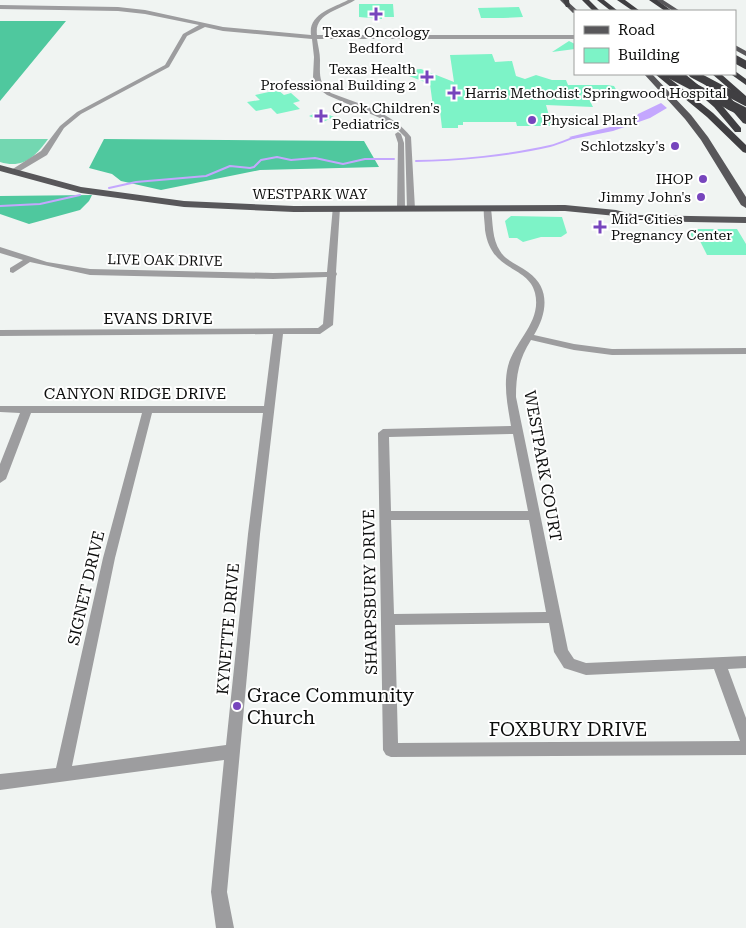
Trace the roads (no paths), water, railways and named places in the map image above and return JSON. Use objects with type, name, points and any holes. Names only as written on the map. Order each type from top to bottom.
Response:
[{"type":"highway","points":[[585,0],[596,10]]},
{"type":"highway","points":[[594,0],[606,10]]},
{"type":"highway","points":[[600,0],[614,10]]},
{"type":"highway","points":[[614,0],[628,10]]},
{"type":"highway","points":[[620,0],[635,10]]},
{"type":"highway","points":[[630,0],[666,10]]},
{"type":"highway","points":[[736,56],[746,65]]},
{"type":"highway","points":[[736,62],[746,70]]},
{"type":"highway","points":[[736,74],[746,84]]},
{"type":"highway","points":[[660,75],[710,115],[746,150]]},
{"type":"highway","points":[[671,75],[697,90],[746,112]]},
{"type":"highway","points":[[681,75],[717,106],[746,141]]},
{"type":"highway","points":[[695,75],[746,101]]},
{"type":"highway","points":[[699,75],[726,98],[746,122]]},
{"type":"highway","points":[[717,75],[746,101]]},
{"type":"highway","points":[[730,75],[746,84]]},
{"type":"main road","points":[[659,0],[675,10]]},
{"type":"main road","points":[[649,75],[688,117],[705,139],[746,205]]},
{"type":"main road","name":"WESTPARK WAY","points":[[0,168],[81,190],[184,204],[265,208],[565,208],[624,214],[746,211]]},
{"type":"main road","name":"WESTPARK WAY","points":[[624,214],[636,218],[746,220]]},
{"type":"street","points":[[1,8],[10,0]]},
{"type":"street","points":[[56,10],[62,0]]},
{"type":"street","points":[[308,21],[315,14],[341,0]]},
{"type":"street","points":[[333,99],[321,88],[316,77],[314,24],[323,15],[352,0]]},
{"type":"street","points":[[127,10],[132,5]]},
{"type":"street","points":[[1,8],[127,10],[153,13],[204,25],[273,35],[574,36]]},
{"type":"street","points":[[315,14],[323,15]]},
{"type":"street","points":[[12,172],[44,153],[62,127],[78,112],[167,66],[185,35],[204,25]]},
{"type":"street","points":[[309,62],[316,62]]},
{"type":"street","points":[[308,73],[311,85],[333,99],[404,131],[408,137],[404,143],[406,208]]},
{"type":"street","points":[[311,85],[321,88]]},
{"type":"street","points":[[333,274],[336,208]]},
{"type":"street","name":"WESTPARK COURT","points":[[487,209],[494,249],[499,256],[529,277],[539,291],[541,314],[516,356],[511,372],[511,396],[561,652],[569,664],[586,669],[720,664]]},
{"type":"street","name":"LIVE OAK DRIVE","points":[[0,250],[29,259],[90,272],[273,276],[333,274]]},
{"type":"street","points":[[13,270],[29,259]]},
{"type":"street","name":"EVANS DRIVE","points":[[0,333],[317,332],[328,325],[333,274]]},
{"type":"street","name":"KYNETTE DRIVE","points":[[225,928],[220,892],[254,534],[278,332]]},
{"type":"street","points":[[528,336],[574,347],[612,352],[746,351]]},
{"type":"street","name":"CANYON RIDGE DRIVE","points":[[0,409],[269,410]]},
{"type":"street","points":[[0,479],[27,409]]},
{"type":"street","name":"SIGNET DRIVE","points":[[62,775],[109,558],[148,409]]},
{"type":"street","points":[[383,432],[517,430]]},
{"type":"street","name":"SHARPSBURY DRIVE","points":[[383,432],[391,750]]},
{"type":"street","points":[[385,515],[534,516]]},
{"type":"street","points":[[388,620],[553,617]]},
{"type":"street","points":[[746,662],[720,664],[746,738]]},
{"type":"street","name":"FOXBURY DRIVE","points":[[391,750],[746,748]]},
{"type":"street","points":[[0,782],[234,751]]},
{"type":"waterway","points":[[416,161],[466,159],[501,155],[550,146],[575,137]]},
{"type":"waterway","points":[[109,188],[136,182],[206,176],[230,166],[250,168],[254,167],[261,160],[277,157],[291,160],[315,158],[343,164],[365,159],[394,159]]},
{"type":"waterway","points":[[0,206],[40,204],[80,195]]},
{"type":"place","name":"Texas Oncology Bedford","points":[[376,14]]},
{"type":"place","name":"Texas Health Professional Building 2","points":[[427,77]]},
{"type":"place","name":"Harris Methodist Springwood Hospital","points":[[454,93]]},
{"type":"place","name":"Cook Children's Pediatrics","points":[[321,116]]},
{"type":"place","name":"Physical Plant","points":[[532,120]]},
{"type":"place","name":"Schlotzsky's","points":[[675,146]]},
{"type":"place","name":"IHOP","points":[[703,179]]},
{"type":"place","name":"Jimmy John's","points":[[701,197]]},
{"type":"place","name":"Mid-Cities Pregnancy Center","points":[[600,227]]},
{"type":"place","name":"Grace Community Church","points":[[237,706]]}]
